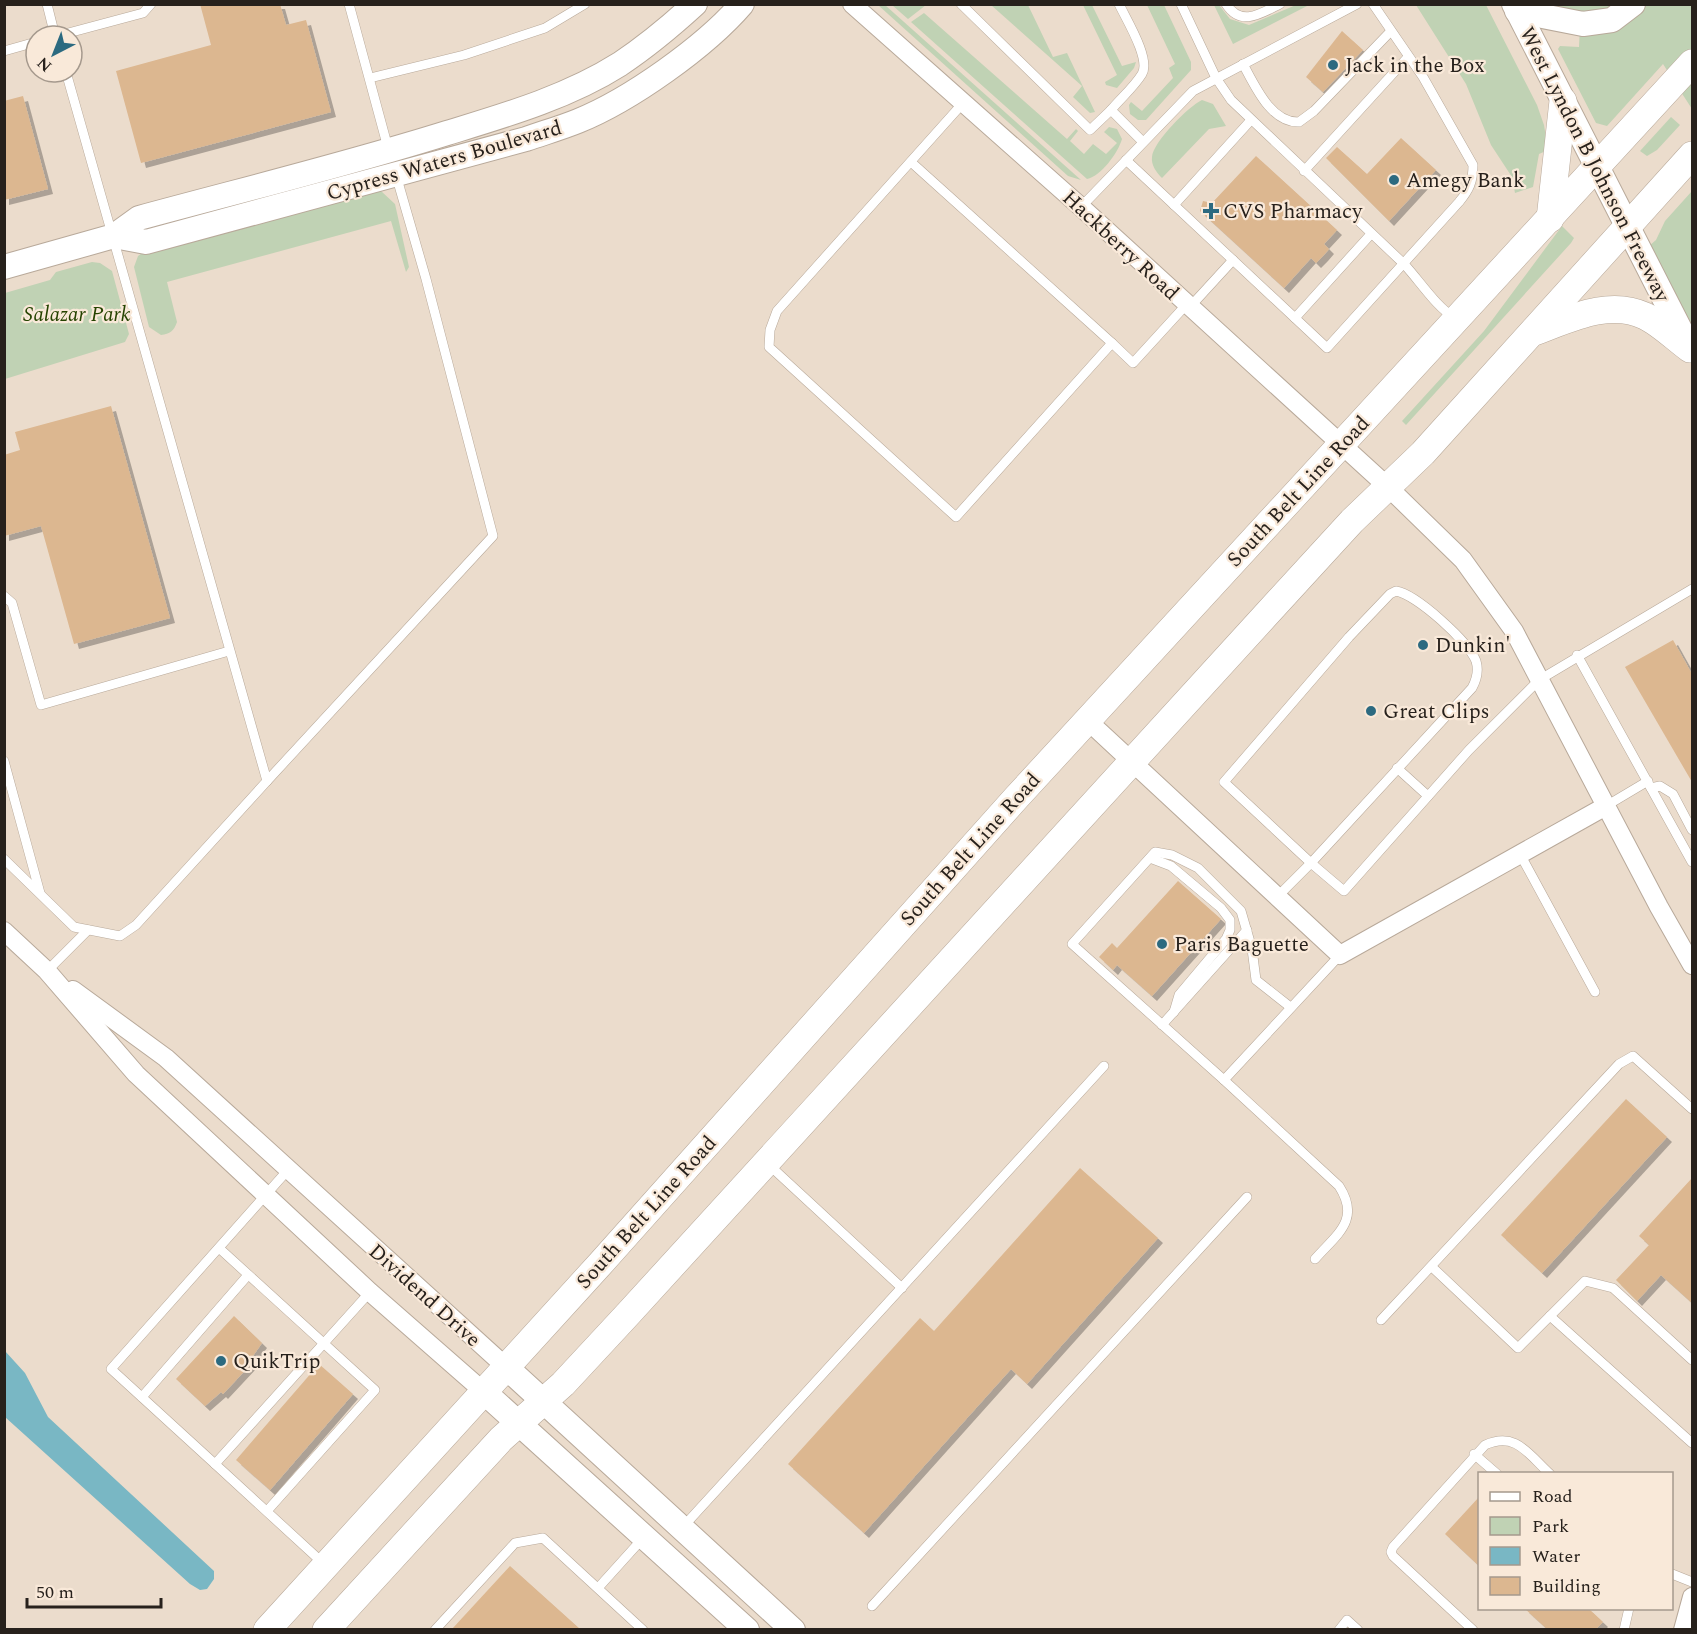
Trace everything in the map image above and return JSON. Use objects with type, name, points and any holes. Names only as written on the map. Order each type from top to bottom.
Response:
[{"type":"main road","name":"South Belt Line Road","points":[[267,1629],[506,1367],[1087,720],[1687,70]]},
{"type":"main road","points":[[1550,219],[1563,101]]},
{"type":"main road","points":[[326,1629],[487,1455],[628,1314],[1352,521],[1423,453],[1536,331],[1692,155]]},
{"type":"main road","points":[[1536,331],[1598,309],[1620,310],[1644,315],[1691,352]]},
{"type":"street","name":"Cypress Waters Boulevard","points":[[4,267],[114,237],[139,218],[388,151],[504,116],[573,89],[619,65],[657,38],[695,4]]},
{"type":"street","name":"Cypress Waters Boulevard","points":[[114,237],[146,242],[526,139],[579,120],[628,95],[670,66],[706,39],[742,4]]},
{"type":"street","name":"Hackberry Road","points":[[852,4],[1081,207],[1388,487],[1463,560],[1514,631],[1692,965]]},
{"type":"street","points":[[1515,8],[1583,24],[1612,20],[1633,4]]},
{"type":"street","name":"West Lyndon B Johnson Freeway","points":[[1515,8],[1691,352]]},
{"type":"street","points":[[388,151],[396,175]]},
{"type":"street","points":[[1087,720],[1340,955],[1606,806]]},
{"type":"street","name":"Dividend Drive","points":[[4,931],[47,971],[136,1074],[370,1292],[747,1629]]},
{"type":"street","name":"Dividend Drive","points":[[47,971],[166,1058],[287,1171],[793,1629]]},
{"type":"street","points":[[1683,1629],[1692,1597]]},
{"type":"lane","points":[[47,4],[53,24]]},
{"type":"lane","points":[[84,29],[143,13],[151,4]]},
{"type":"lane","points":[[349,4],[388,151]]},
{"type":"lane","points":[[370,78],[464,54],[545,28],[585,4]]},
{"type":"lane","points":[[961,4],[1090,130],[1143,74],[1145,66],[1143,55],[1119,4]]},
{"type":"lane","points":[[1181,4],[1216,78],[1231,100],[1404,264],[1427,289],[1442,311],[1458,319]]},
{"type":"lane","points":[[1226,4],[1231,12],[1244,18],[1252,18],[1280,4]]},
{"type":"lane","points":[[1081,207],[1187,96],[1216,78],[1357,4]]},
{"type":"lane","points":[[1126,160],[1327,348],[1464,195],[1473,178],[1473,165],[1423,77],[1373,4]]},
{"type":"lane","points":[[1243,64],[1269,106],[1283,119],[1299,122],[1314,111],[1390,32]]},
{"type":"lane","points":[[4,51],[24,45]]},
{"type":"lane","points":[[1304,171],[1330,139],[1408,57]]},
{"type":"lane","points":[[69,84],[267,781]]},
{"type":"lane","points":[[963,103],[777,311],[770,330],[769,347],[956,517],[1112,344]]},
{"type":"lane","points":[[1111,110],[1143,142]]},
{"type":"lane","points":[[1174,205],[1251,120]]},
{"type":"lane","points":[[911,162],[1133,363],[1233,260]]},
{"type":"lane","points":[[4,859],[74,927],[120,936],[136,925],[493,536],[426,279],[396,175]]},
{"type":"lane","points":[[1295,318],[1371,234]]},
{"type":"lane","points":[[1277,897],[1311,863],[1472,688],[1478,672],[1476,662],[1468,647],[1416,599],[1396,591],[1390,594],[1349,637],[1224,782],[1311,863],[1344,891],[1484,734],[1539,680],[1577,655],[1691,594]]},
{"type":"lane","points":[[4,596],[12,603],[41,705],[229,651]]},
{"type":"lane","points":[[1577,655],[1692,862]]},
{"type":"lane","points":[[4,761],[41,895]]},
{"type":"lane","points":[[1397,768],[1428,796]]},
{"type":"lane","points":[[1606,806],[1649,784],[1659,786],[1673,794],[1692,830]]},
{"type":"lane","points":[[1289,1006],[1256,980],[1247,930],[1241,911],[1198,868],[1172,855],[1155,852],[1072,944],[1339,1186],[1349,1201],[1348,1221],[1315,1259]]},
{"type":"lane","points":[[1520,854],[1595,992]]},
{"type":"lane","points":[[1150,858],[1171,866],[1221,908],[1230,920],[1230,930],[1226,939],[1179,995],[1174,1012]]},
{"type":"lane","points":[[47,971],[88,930]]},
{"type":"lane","points":[[1162,1025],[1247,930]]},
{"type":"lane","points":[[1224,1080],[1289,1006],[1340,955]]},
{"type":"lane","points":[[1381,1320],[1619,1064],[1633,1056],[1692,1109]]},
{"type":"lane","points":[[682,1528],[1104,1066]]},
{"type":"lane","points":[[765,1162],[902,1288]]},
{"type":"lane","points":[[287,1171],[111,1369],[326,1565]]},
{"type":"lane","points":[[872,1606],[1247,1197]]},
{"type":"lane","points":[[219,1248],[375,1390],[267,1511]]},
{"type":"lane","points":[[1432,1267],[1518,1347],[1585,1281],[1613,1288],[1692,1360]]},
{"type":"lane","points":[[142,1397],[248,1275]]},
{"type":"lane","points":[[215,1464],[370,1292]]},
{"type":"lane","points":[[1550,1316],[1692,1443]]},
{"type":"lane","points":[[1473,1629],[1391,1552],[1474,1454],[1485,1445],[1507,1439],[1515,1442],[1549,1472]]},
{"type":"lane","points":[[1474,1454],[1496,1472]]},
{"type":"lane","points":[[598,1588],[644,1537]]},
{"type":"lane","points":[[435,1629],[515,1543],[543,1538],[643,1629]]},
{"type":"lane","points":[[1673,1575],[1692,1582]]},
{"type":"lane","points":[[1624,1629],[1629,1610]]},
{"type":"lane","points":[[1339,1629],[1347,1620],[1358,1629]]},
{"type":"green space","points":[[878,5],[885,5],[1081,180],[1068,176]]},
{"type":"green space","points":[[892,5],[926,5],[908,19]]},
{"type":"green space","points":[[991,5],[1028,5],[1053,57],[1067,53],[1095,112],[1090,113],[1073,97],[1082,86]]},
{"type":"green space","points":[[1083,5],[1092,5],[1122,66],[1136,62],[1134,68],[1117,88],[1106,85],[1105,82],[1117,75]]},
{"type":"green space","points":[[1147,5],[1164,5],[1191,62],[1191,70],[1146,120],[1138,120],[1130,114],[1129,105],[1131,102],[1142,111],[1173,78],[1169,68],[1175,64]]},
{"type":"green space","points":[[1214,5],[1219,5],[1230,19],[1249,25],[1296,5],[1309,5],[1233,44]]},
{"type":"green space","points":[[1416,5],[1486,5],[1537,105],[1544,125],[1548,150],[1539,154],[1533,187],[1515,193],[1512,177],[1491,145],[1466,84]]},
{"type":"green space","points":[[1545,5],[1692,5],[1692,109],[1663,64],[1607,126],[1596,123],[1558,49],[1560,46],[1579,47],[1580,26]]},
{"type":"green space","points":[[924,13],[1067,139],[1076,129],[1078,131],[1070,141],[1084,154],[1093,144],[1106,154],[1117,143],[1104,132],[1109,127],[1117,129],[1122,139],[1108,163],[1098,173],[1087,179],[911,22]]},
{"type":"green space","points":[[1202,100],[1213,104],[1226,126],[1209,129],[1162,178],[1152,163],[1154,150],[1172,125]]},
{"type":"green space","points":[[1671,117],[1680,125],[1657,150],[1647,156],[1640,151]]},
{"type":"green space","points":[[381,191],[395,204],[409,267],[406,272],[391,221],[167,282],[176,325],[167,334],[161,335],[149,327],[134,267],[138,256],[145,251]]},
{"type":"green space","points":[[1692,191],[1692,325],[1649,246],[1656,240],[1665,221]]},
{"type":"green space","points":[[1562,226],[1574,238],[1571,243],[1406,425],[1402,421],[1484,331]]},
{"type":"green space","name":"Salazar Park","points":[[92,262],[100,263],[112,271],[129,334],[125,342],[5,379],[5,293],[50,280],[56,272]]},
{"type":"water","points":[[5,1351],[25,1373],[48,1417],[214,1571],[214,1579],[207,1589],[200,1590],[190,1584],[5,1417]]},
{"type":"building","points":[[200,4],[280,4],[286,25],[306,20],[331,112],[141,163],[116,71],[211,45]]},
{"type":"building","name":"Jack in the Box","points":[[1342,31],[1363,50],[1323,92],[1306,77]]},
{"type":"building","points":[[23,96],[48,189],[4,200],[4,101]]},
{"type":"building","name":"Amegy Bank","points":[[1401,138],[1436,170],[1389,221],[1326,158],[1337,147],[1367,174]]},
{"type":"building","name":"CVS Pharmacy","points":[[1256,156],[1337,230],[1324,244],[1329,249],[1323,256],[1316,263],[1311,258],[1284,288],[1200,211],[1203,201],[1212,203]]},
{"type":"building","points":[[111,406],[170,618],[74,644],[41,526],[4,536],[4,455],[20,450],[15,432]]},
{"type":"building","points":[[1673,640],[1692,674],[1692,782],[1625,667]]},
{"type":"building","points":[[1178,881],[1221,919],[1152,996],[1117,965],[1113,970],[1099,957],[1112,943],[1117,948]]},
{"type":"building","points":[[1626,1099],[1667,1137],[1542,1273],[1501,1235]]},
{"type":"building","points":[[1080,1168],[1158,1238],[1027,1384],[1011,1369],[864,1533],[788,1464],[920,1318],[934,1331]]},
{"type":"building","points":[[1692,1178],[1692,1303],[1661,1275],[1637,1301],[1616,1280],[1649,1245],[1639,1236]]},
{"type":"building","name":"QuikTrip","points":[[234,1316],[262,1343],[250,1360],[252,1363],[223,1394],[221,1392],[205,1406],[176,1379]]},
{"type":"building","name":"QuikTrip","points":[[319,1364],[353,1394],[270,1490],[236,1460]]},
{"type":"building","points":[[1478,1498],[1478,1565],[1445,1534]]},
{"type":"building","points":[[510,1566],[580,1629],[452,1629]]},
{"type":"building","points":[[1526,1610],[1590,1610],[1603,1622],[1596,1629],[1547,1629]]},
{"type":"place","name":"Jack in the Box","points":[[1333,65]]},
{"type":"place","name":"Amegy Bank","points":[[1394,180]]},
{"type":"place","name":"CVS Pharmacy","points":[[1211,211]]},
{"type":"place","name":"Dunkin'","points":[[1423,645]]},
{"type":"place","name":"Great Clips","points":[[1371,711]]},
{"type":"place","name":"Paris Baguette","points":[[1162,944]]},
{"type":"place","name":"QuikTrip","points":[[221,1361]]}]
